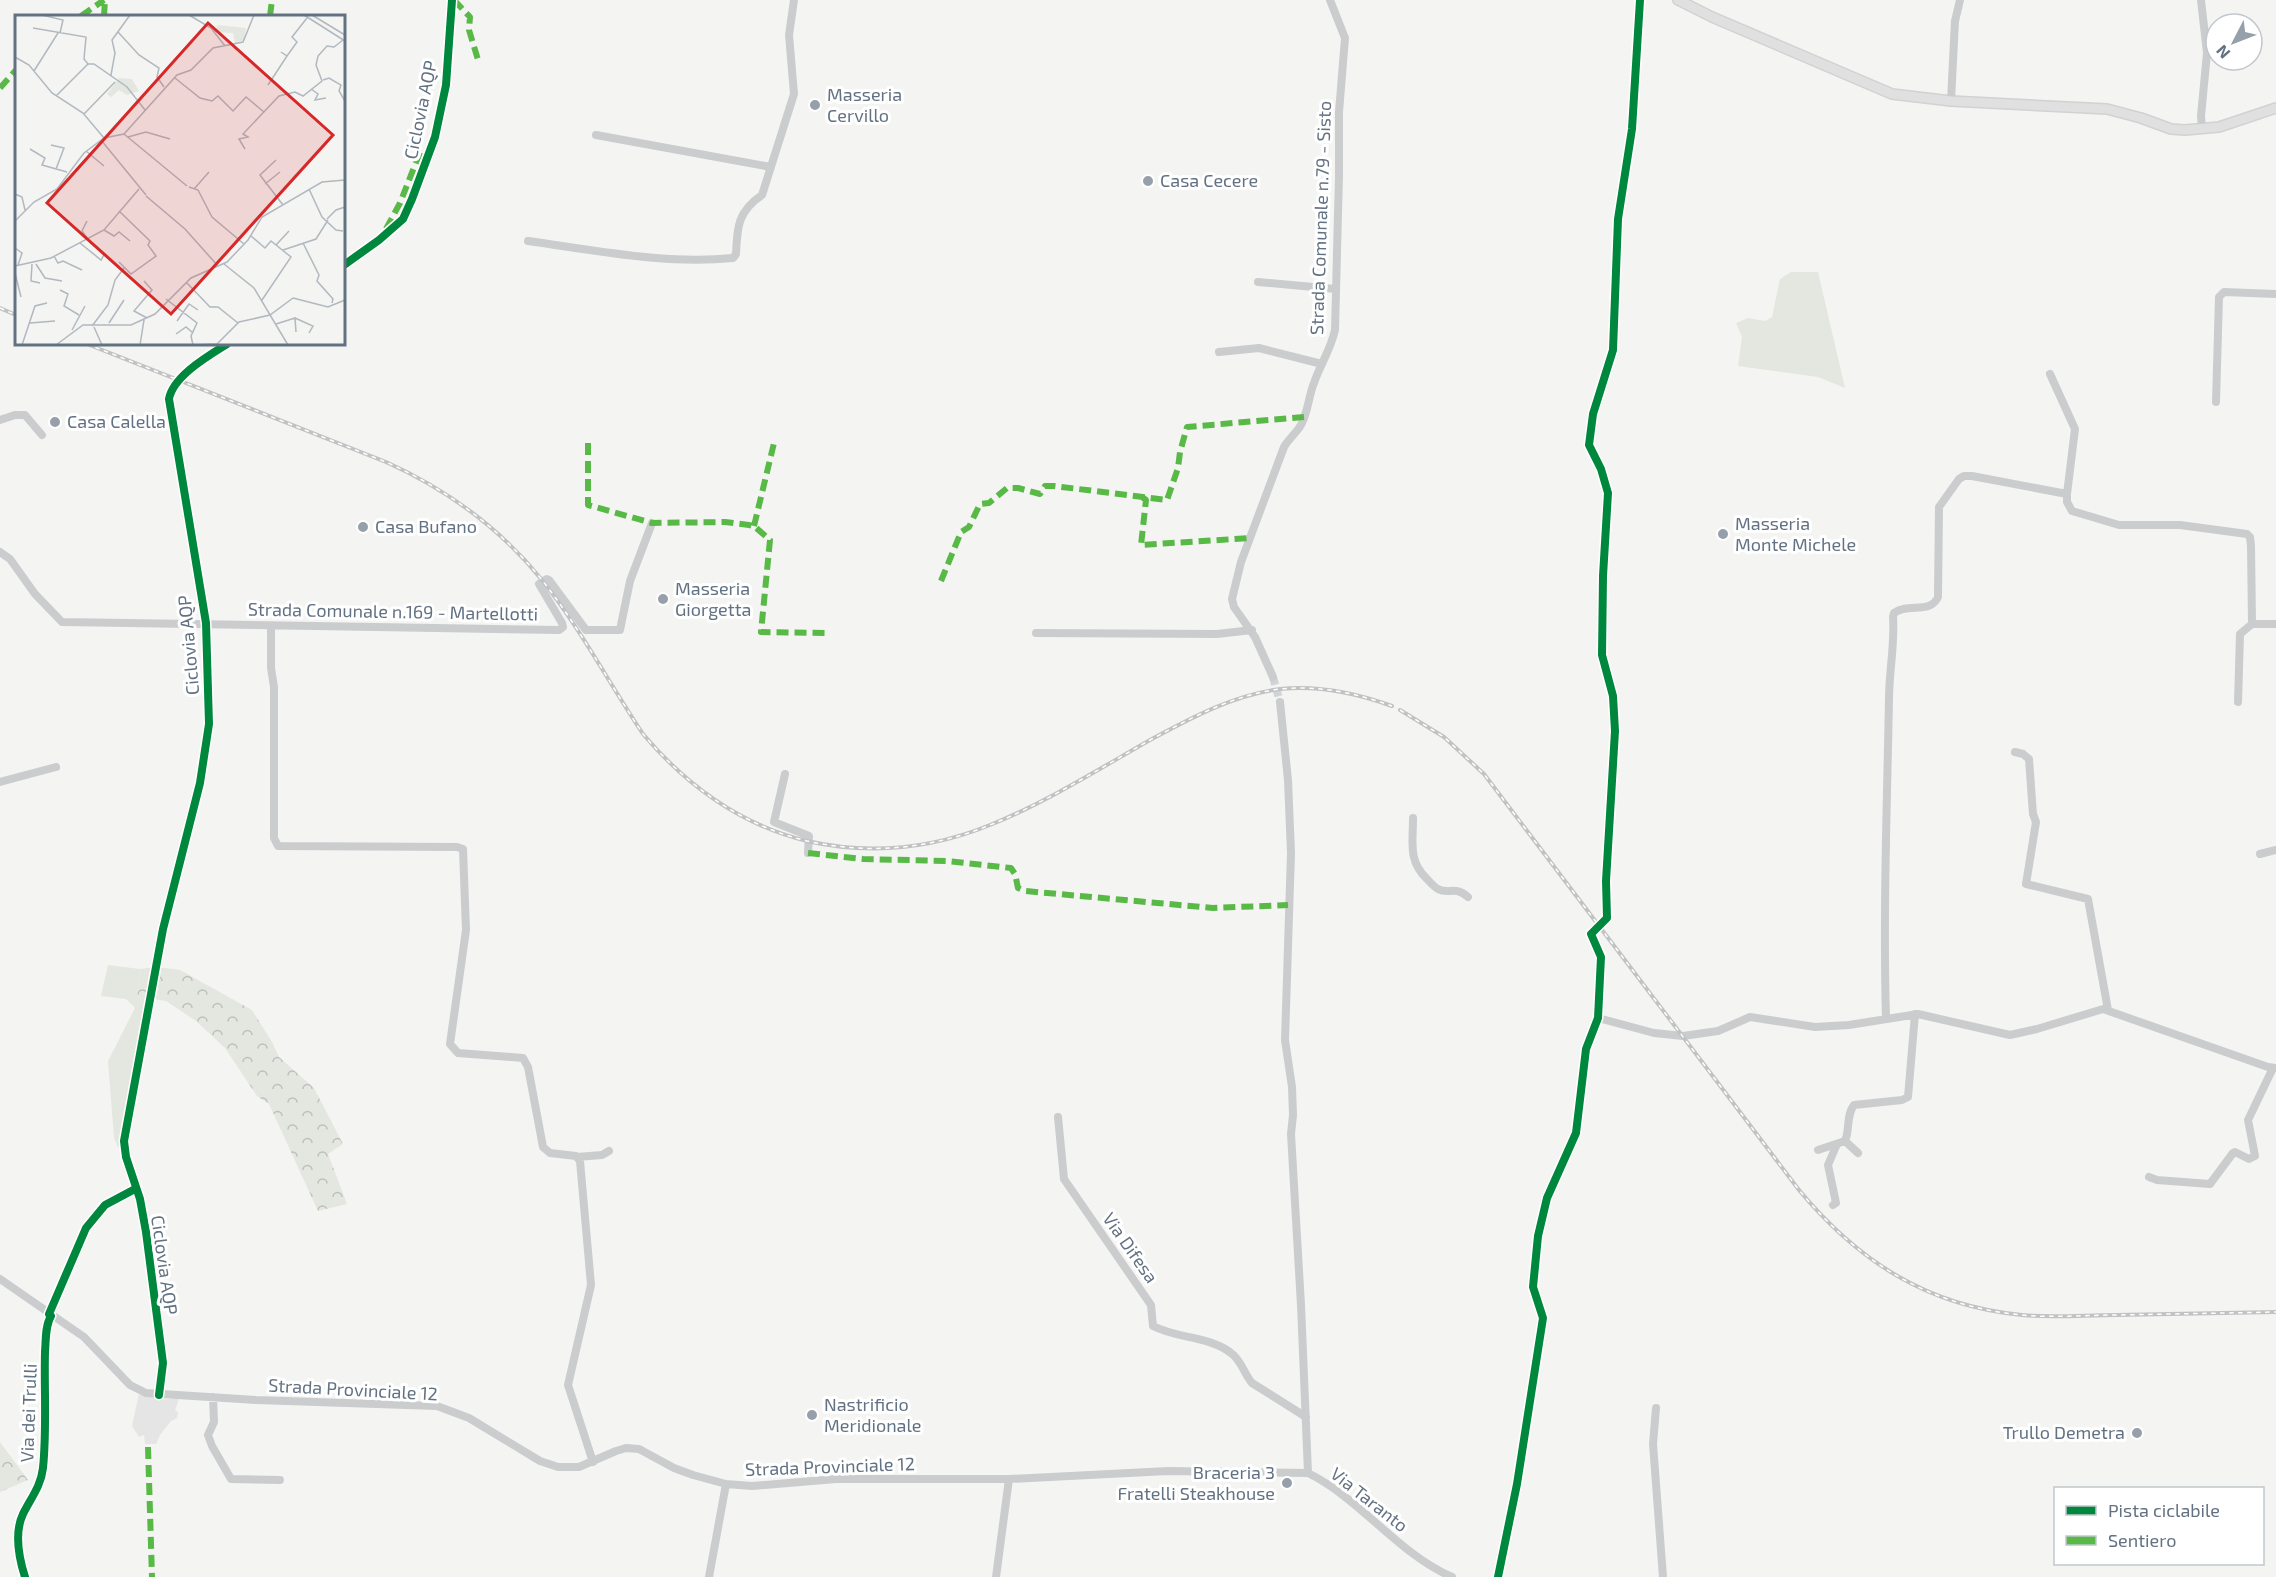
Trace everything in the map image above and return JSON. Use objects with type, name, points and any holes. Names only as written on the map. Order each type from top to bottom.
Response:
[{"type":"main road","points":[[1678,0],[1712,17],[1892,94],[1951,101],[2107,109],[2171,129],[2219,127],[2276,108]]},
{"type":"street","points":[[528,241],[634,255],[693,259],[733,258],[736,254],[742,215],[750,203],[762,195],[794,94],[789,35],[794,0]]},
{"type":"street","name":"Strada Comunale n.79 - Sisto","points":[[1273,677],[1252,630],[1234,607],[1232,599],[1241,562],[1284,447],[1299,429],[1312,387],[1334,336],[1340,175],[1339,112],[1345,38],[1330,0]]},
{"type":"street","points":[[1603,922],[1606,918],[1615,730],[1613,696],[1602,656],[1603,576],[1608,493],[1601,469],[1589,445],[1593,414],[1612,350],[1618,219],[1632,129],[1640,0]]},
{"type":"street","points":[[1951,101],[1955,21],[1960,0]]},
{"type":"street","points":[[2201,0],[2206,53],[2200,116],[2202,129]]},
{"type":"street","points":[[596,135],[771,167]]},
{"type":"street","points":[[1258,282],[1335,289]]},
{"type":"street","points":[[2216,402],[2219,297],[2224,292],[2276,294]]},
{"type":"street","points":[[1219,352],[1259,348],[1322,364]]},
{"type":"street","points":[[2050,374],[2075,429],[2067,494],[2067,502],[2072,511],[2119,525],[2180,525],[2247,534],[2251,541],[2252,624]]},
{"type":"street","points":[[0,420],[15,415],[25,415],[42,435]]},
{"type":"street","points":[[1886,1019],[1885,848],[1888,695],[1893,656],[1894,613],[1903,608],[1927,608],[1936,602],[1938,597],[1939,507],[1959,479],[1972,476],[2067,494]]},
{"type":"street","name":"Strada Comunale n.169 - Martellotti","points":[[0,552],[8,556],[35,594],[62,622],[559,630],[562,623],[539,584],[547,579],[586,630],[620,630],[630,581],[652,523]]},
{"type":"street","points":[[2238,702],[2240,634],[2252,624],[2276,624]]},
{"type":"street","points":[[270,626],[274,687],[276,842],[283,847],[457,847],[463,849],[466,930],[450,1044],[458,1053],[523,1058],[528,1068],[543,1147],[550,1154],[577,1157],[602,1155],[609,1151]]},
{"type":"street","points":[[1036,633],[1217,634],[1252,630]]},
{"type":"street","points":[[1280,702],[1288,780],[1291,853],[1285,1040],[1293,1115],[1291,1134],[1302,1305],[1308,1473]]},
{"type":"street","points":[[2015,752],[2026,755],[2030,761],[2033,814],[2036,822],[2026,884],[2088,899],[2108,1010]]},
{"type":"street","points":[[0,782],[56,766]]},
{"type":"street","points":[[785,774],[774,822],[809,836],[808,853]]},
{"type":"street","points":[[1413,818],[1414,863],[1438,889],[1456,890],[1468,897]]},
{"type":"street","points":[[2260,854],[2276,850]]},
{"type":"street","points":[[1498,1577],[1517,1485],[1543,1318],[1533,1287],[1538,1236],[1547,1198],[1576,1133],[1586,1049],[1599,1018],[1601,957],[1591,936],[1594,929]]},
{"type":"street","points":[[1599,1018],[1654,1033],[1683,1036],[1718,1031],[1750,1017],[1815,1027],[1849,1025],[1915,1014],[2010,1035],[2096,1010],[2108,1010],[2179,1037],[2274,1068],[2248,1120],[2255,1156],[2249,1159],[2233,1153],[2210,1184],[2157,1180],[2150,1177]]},
{"type":"street","points":[[1833,1205],[1836,1203],[1828,1165],[1841,1142],[1854,1105],[1902,1100],[1908,1096],[1915,1014]]},
{"type":"street","name":"Via Difesa","points":[[1058,1117],[1064,1179],[1151,1305],[1153,1326],[1188,1338],[1213,1342],[1233,1353],[1241,1363],[1245,1376],[1252,1383],[1305,1417]]},
{"type":"street","points":[[1818,1150],[1841,1142]]},
{"type":"street","points":[[1841,1142],[1858,1153]]},
{"type":"street","points":[[577,1157],[580,1161],[582,1176],[591,1285],[568,1385],[593,1462]]},
{"type":"street","name":"Via dei Trulli","points":[[25,1577],[20,1562],[18,1532],[23,1514],[38,1488],[43,1468],[46,1343],[50,1315],[86,1228],[105,1204],[135,1189]]},
{"type":"street","name":"Strada Provinciale 12","points":[[0,1279],[84,1337],[129,1385],[137,1390],[159,1395],[437,1406],[469,1418],[549,1464],[567,1468],[579,1467],[626,1448],[639,1449],[674,1468],[726,1484],[752,1486],[836,1479],[1008,1479],[1151,1471]]},
{"type":"street","points":[[213,1397],[214,1422],[208,1435],[231,1479],[280,1480]]},
{"type":"street","points":[[1656,1408],[1653,1444],[1663,1577]]},
{"type":"street","name":"Via Taranto","points":[[1151,1471],[1308,1473],[1327,1482],[1410,1551],[1452,1577]]},
{"type":"street","points":[[996,1577],[1008,1479]]},
{"type":"street","points":[[709,1577],[726,1484]]},
{"type":"shaded area","points":[[139,1394],[158,1400],[179,1398],[175,1411],[178,1412],[177,1418],[171,1421],[156,1444],[145,1444],[144,1435],[139,1437],[132,1426]]},
{"type":"green space","points":[[1791,272],[1818,272],[1845,388],[1818,377],[1738,366],[1742,337],[1736,323],[1748,318],[1765,321],[1772,317],[1780,279]]},
{"type":"green space","points":[[108,965],[140,969],[137,997],[148,998],[143,1065],[129,1143],[118,1147],[114,1138],[108,1061],[135,1008],[126,999],[101,996]]},
{"type":"green space","points":[[157,967],[180,970],[252,1010],[279,1057],[314,1088],[343,1144],[328,1154],[347,1204],[318,1211],[269,1104],[257,1096],[225,1048],[196,1021],[166,1001],[137,997],[140,969]]},
{"type":"green space","points":[[0,1442],[28,1480],[0,1492]]},
{"type":"tunnel","points":[[1273,677],[1280,702]]},
{"type":"railway","points":[[0,308],[15,315]]},
{"type":"railway","points":[[90,345],[386,462],[451,497],[508,543],[542,580],[582,636],[643,734],[660,753],[697,786],[738,814],[760,825],[807,841],[853,848],[900,847],[945,840],[968,833],[1030,807],[1197,716],[1229,702],[1263,692],[1294,688],[1323,689],[1365,697],[1392,706]]},
{"type":"railway","points":[[1400,710],[1444,737],[1484,774],[1799,1190],[1845,1238],[1870,1258],[1897,1276],[1955,1302],[2022,1315],[2276,1312]]},
{"type":"marked path","points":[[82,15],[104,0]]},
{"type":"marked path","points":[[104,15],[105,0]]},
{"type":"marked path","points":[[270,15],[272,0]]},
{"type":"marked path","points":[[454,0],[470,17],[469,30],[479,63]]},
{"type":"marked path","points":[[0,88],[15,71]]},
{"type":"marked path","points":[[386,229],[400,203],[422,147]]},
{"type":"marked path","points":[[941,581],[961,532],[969,527],[980,504],[989,503],[1007,488],[1018,488],[1040,494],[1045,486],[1054,486],[1167,500],[1178,468],[1187,427],[1304,417]]},
{"type":"marked path","points":[[588,443],[588,505],[652,523],[725,522],[754,526],[770,540],[761,632],[829,633]]},
{"type":"marked path","points":[[754,526],[774,443]]},
{"type":"marked path","points":[[1142,497],[1146,500],[1141,545],[1250,538]]},
{"type":"marked path","points":[[808,853],[863,859],[947,861],[1011,868],[1018,888],[1025,891],[1213,908],[1288,905]]},
{"type":"marked path","points":[[148,1447],[152,1577]]},
{"type":"cycle path","name":"Ciclovia AQP","points":[[345,264],[403,219],[412,199],[435,137],[446,85],[452,0]]},
{"type":"cycle path","points":[[1498,1577],[1517,1484],[1543,1318],[1533,1287],[1538,1236],[1547,1198],[1576,1133],[1586,1049],[1598,1018],[1601,957],[1591,934],[1607,918],[1606,881],[1615,731],[1613,696],[1602,655],[1603,576],[1608,493],[1601,469],[1589,445],[1593,414],[1613,350],[1618,219],[1632,129],[1640,0]]},
{"type":"cycle path","name":"Ciclovia AQP","points":[[159,1395],[163,1363],[146,1232],[140,1199],[126,1157],[124,1141],[163,929],[200,783],[209,724],[206,623],[169,399],[177,382],[184,375],[225,345]]},
{"type":"cycle path","points":[[25,1577],[19,1554],[18,1537],[20,1521],[38,1486],[43,1468],[45,1352],[47,1329],[51,1316],[49,1314],[86,1228],[105,1205],[135,1189]]},
{"type":"place","name":"Masseria Cervillo","points":[[815,105]]},
{"type":"place","name":"Casa Cecere","points":[[1148,181]]},
{"type":"place","name":"Casa Calella","points":[[55,422]]},
{"type":"place","name":"Casa Bufano","points":[[363,527]]},
{"type":"place","name":"Masseria Monte Michele","points":[[1723,534]]},
{"type":"place","name":"Masseria Giorgetta","points":[[663,599]]},
{"type":"place","name":"Nastrificio Meridionale","points":[[812,1415]]},
{"type":"place","name":"Trullo Demetra","points":[[2137,1433]]},
{"type":"place","name":"Braceria 3 Fratelli Steakhouse","points":[[1287,1483]]}]
